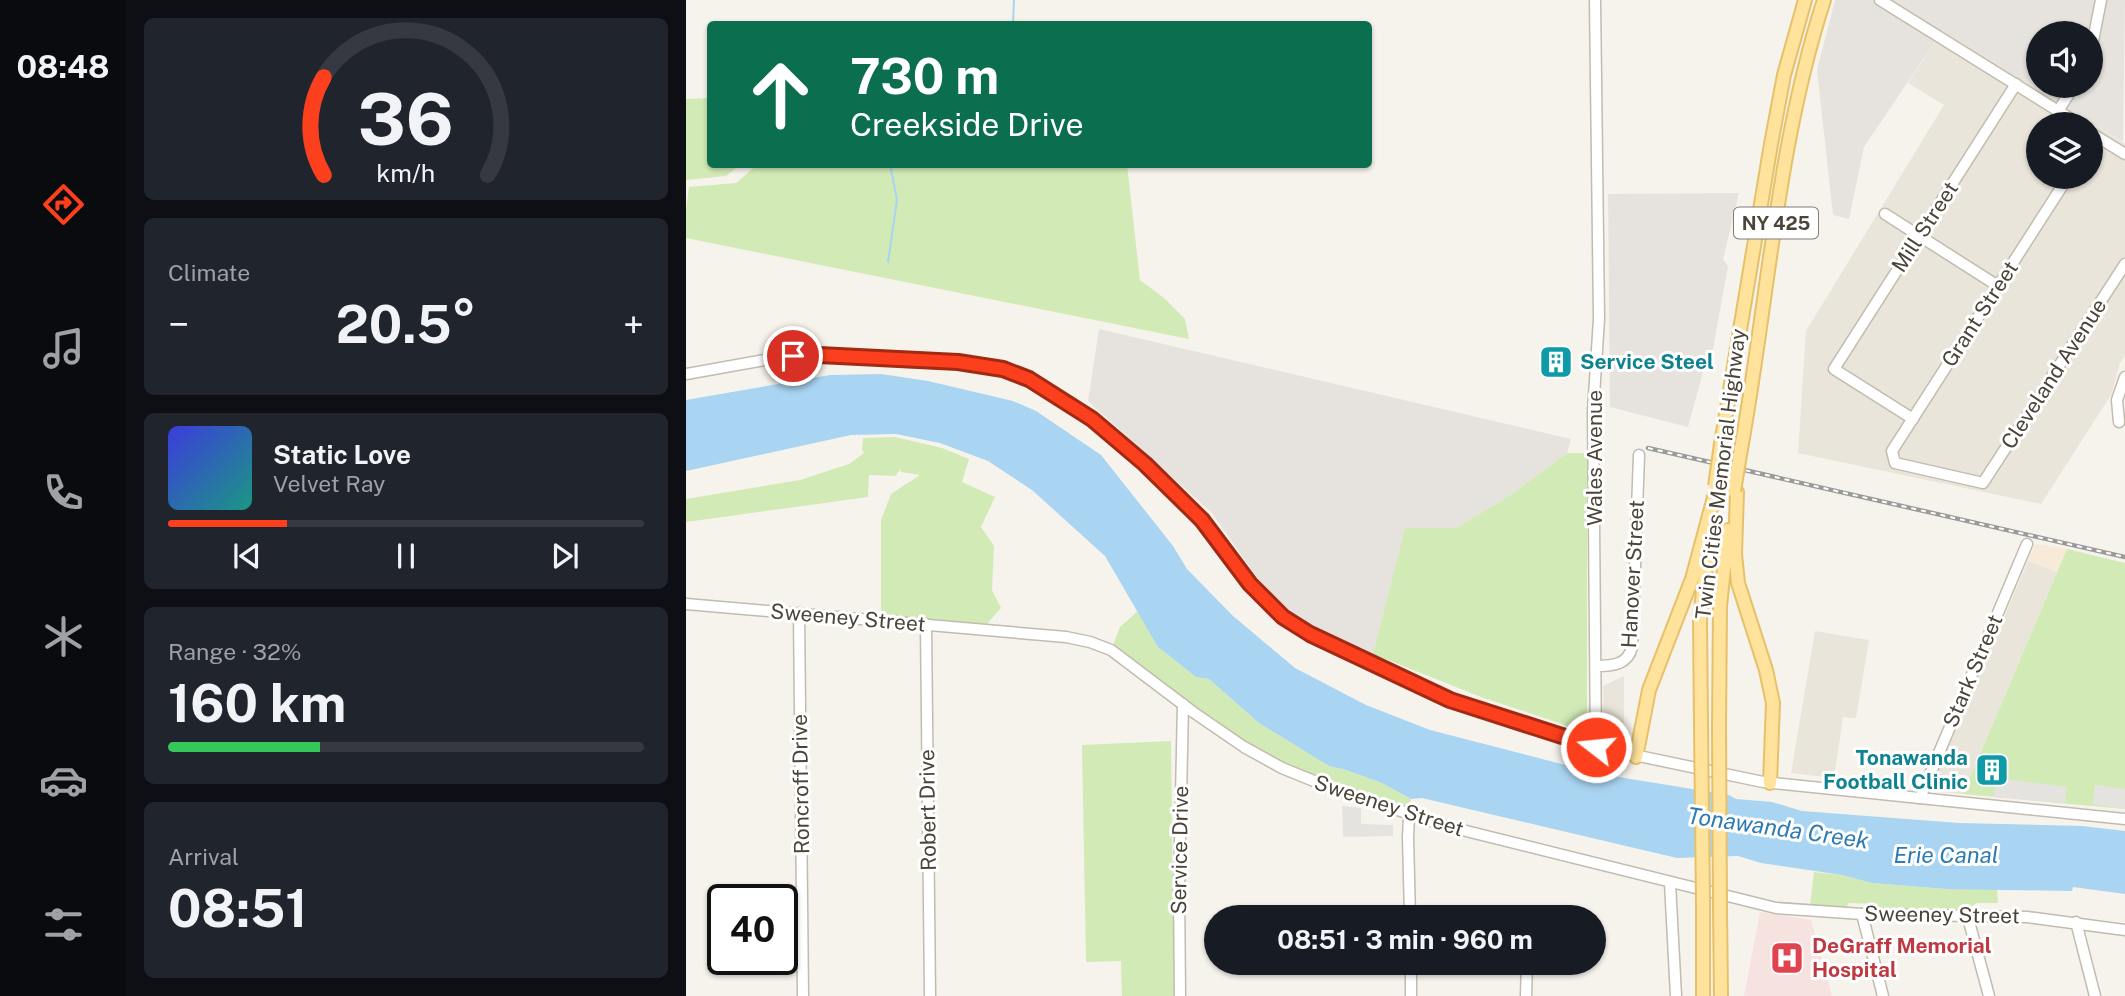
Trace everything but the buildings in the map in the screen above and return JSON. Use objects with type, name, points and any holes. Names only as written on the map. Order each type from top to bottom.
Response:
[{"type":"main road","name":"Twin Cities Memorial Highway","points":[[1703,996],[1702,598],[1721,444],[1771,144],[1784,75],[1805,0]]},
{"type":"main road","name":"Twin Cities Memorial Highway","points":[[1721,996],[1721,579],[1756,366],[1788,143],[1807,53],[1824,0]]},
{"type":"main road","points":[[1736,491],[1735,554],[1738,583],[1766,670],[1773,703],[1770,783]]},
{"type":"main road","points":[[1636,757],[1649,690],[1689,587],[1715,492]]},
{"type":"street","name":"Wales Avenue","points":[[1595,0],[1599,319],[1593,411],[1596,747]]},
{"type":"street","points":[[1880,0],[2058,111],[2066,98]]},
{"type":"street","points":[[2097,21],[2101,0]]},
{"type":"street","name":"Mill Street","points":[[1913,419],[1833,369],[2017,84]]},
{"type":"street","points":[[2103,142],[2125,154]]},
{"type":"street","name":"Grant Street","points":[[1892,451],[2060,189]]},
{"type":"street","points":[[1885,214],[1998,286]]},
{"type":"street","name":"Cleveland Avenue","points":[[1892,451],[1893,459],[1899,465],[1983,483],[2125,264]]},
{"type":"street","points":[[686,374],[770,359],[819,355],[958,362],[988,365],[1011,372],[1045,388],[1076,408],[1145,464],[1202,520],[1250,584],[1283,617],[1310,634],[1450,700],[1596,747],[1770,783],[2125,818]]},
{"type":"street","points":[[2119,422],[2117,400],[2125,377]]},
{"type":"street","name":"Hanover Street","points":[[1596,666],[1622,662],[1627,659],[1632,647],[1639,455]]},
{"type":"street","name":"Stark Street","points":[[1920,798],[2027,544]]},
{"type":"street","name":"Sweeney Street","points":[[686,604],[1066,637],[1090,642],[1111,650],[1244,747],[1282,768],[1336,790],[1409,816],[1528,849],[1776,908],[1862,914],[2027,916],[2125,930]]},
{"type":"street","name":"Roncroff Drive","points":[[799,613],[803,996]]},
{"type":"street","name":"Robert Drive","points":[[926,624],[930,996]]},
{"type":"street","name":"Service Drive","points":[[1180,996],[1183,704]]},
{"type":"street","points":[[1409,816],[1410,905]]},
{"type":"street","points":[[1670,883],[1676,996]]},
{"type":"street","points":[[1862,914],[1883,996]]},
{"type":"street","points":[[1967,914],[1989,996]]},
{"type":"street","points":[[2076,922],[2095,996]]},
{"type":"street","points":[[1411,975],[1411,996]]},
{"type":"street","points":[[1526,996],[1527,975]]},
{"type":"shaded area","points":[[1835,0],[2125,0],[2123,142],[2103,130],[2103,112],[2075,112],[2052,98],[2103,98],[2103,21],[2026,21],[2026,82],[1943,30],[1864,147],[1849,219],[1833,215],[1817,70]]},
{"type":"shaded area","points":[[1944,29],[2026,81],[2026,98],[2053,98],[2075,112],[2026,112],[2026,189],[2103,189],[2103,130],[2125,144],[2125,356],[2120,363],[2111,395],[2041,504],[1798,453],[1806,331],[1944,105],[1908,83]]},
{"type":"shaded area","points":[[1739,193],[1723,259],[1728,266],[1711,360],[1705,365],[1688,427],[1610,407],[1608,194]]},
{"type":"shaded area","points":[[1099,329],[1571,439],[1567,453],[1509,496],[1456,528],[1405,529],[1373,654],[1279,609],[1212,513],[1088,401]]},
{"type":"shaded area","points":[[2035,544],[2067,549],[2057,572],[2028,561]]},
{"type":"shaded area","points":[[2028,561],[2057,572],[1963,794],[1930,791]]},
{"type":"shaded area","points":[[1815,631],[1869,640],[1856,718],[1843,717],[1834,778],[1791,773]]},
{"type":"shaded area","points":[[1624,676],[1624,735],[1604,731],[1603,686]]},
{"type":"shaded area","points":[[1998,778],[2067,787],[2065,803],[1993,797]]},
{"type":"shaded area","points":[[2095,785],[2125,789],[2125,809],[2093,804]]},
{"type":"shaded area","points":[[1342,806],[1361,808],[1361,824],[1393,825],[1393,836],[1343,837]]},
{"type":"shaded area","name":"DeGraff Memorial Hospital","points":[[1760,912],[1811,920],[1832,996],[1744,996]]},
{"type":"green space","points":[[707,98],[707,168],[736,168],[726,176],[686,180],[686,99]]},
{"type":"green space","points":[[754,168],[1127,168],[1140,280],[1164,298],[1185,319],[1189,339],[686,238],[689,187],[736,183]]},
{"type":"green space","points":[[895,437],[942,448],[969,459],[962,482],[995,497],[981,527],[994,546],[992,590],[1001,608],[987,624],[881,615],[881,520],[891,494],[920,475],[901,472],[901,469],[895,476],[869,475],[868,497],[686,522],[686,499],[800,480],[849,464],[864,453],[863,438]]},
{"type":"green space","points":[[1567,453],[1587,453],[1587,724],[1580,730],[1481,697],[1373,654],[1405,528],[1456,528],[1509,496]]},
{"type":"green space","points":[[2067,549],[2125,563],[2125,809],[1963,794]]},
{"type":"green space","points":[[1139,610],[1158,647],[1196,677],[1209,679],[1259,723],[1329,766],[1382,783],[1411,799],[1409,816],[1282,768],[1111,650],[1120,627]]},
{"type":"green space","points":[[1171,741],[1174,996],[1122,996],[1121,961],[1086,962],[1082,745]]},
{"type":"green space","points":[[1814,872],[1842,875],[1872,883],[1947,889],[1997,889],[1998,903],[1976,903],[1969,909],[1877,909],[1874,904],[1849,903],[1846,907],[1810,906]]},
{"type":"water","name":"Tonawanda Creek","points":[[881,374],[928,381],[1013,401],[1036,411],[1101,455],[1173,546],[1187,569],[1233,616],[1295,668],[1366,705],[1430,730],[1600,774],[1729,795],[1736,799],[1772,802],[1802,811],[1959,823],[2082,826],[2125,831],[2125,894],[2073,887],[2072,891],[1947,889],[1872,883],[1842,875],[1761,863],[1738,856],[1677,858],[1422,798],[1411,799],[1382,783],[1329,766],[1259,723],[1209,679],[1196,677],[1158,647],[1105,556],[1032,490],[988,461],[940,443],[896,434],[851,435],[686,471],[686,400],[830,375]]},
{"type":"waterway","points":[[1013,21],[1014,0]]},
{"type":"waterway","points":[[888,262],[897,200],[891,168]]},
{"type":"railway","points":[[1648,448],[2125,557]]},
{"type":"place","name":"Service Steel","points":[[1556,362]]},
{"type":"place","name":"Tonawanda Football Clinic","points":[[1992,770]]},
{"type":"place","name":"DeGraff Memorial Hospital","points":[[1787,958]]},
{"type":"route","points":[[793,356],[958,362],[988,365],[1029,379],[1092,419],[1145,464],[1202,520],[1260,596],[1283,617],[1310,634],[1450,700],[1596,747]]},
{"type":"water label","name":"Erie Canal","points":[[1946,855]]}]
